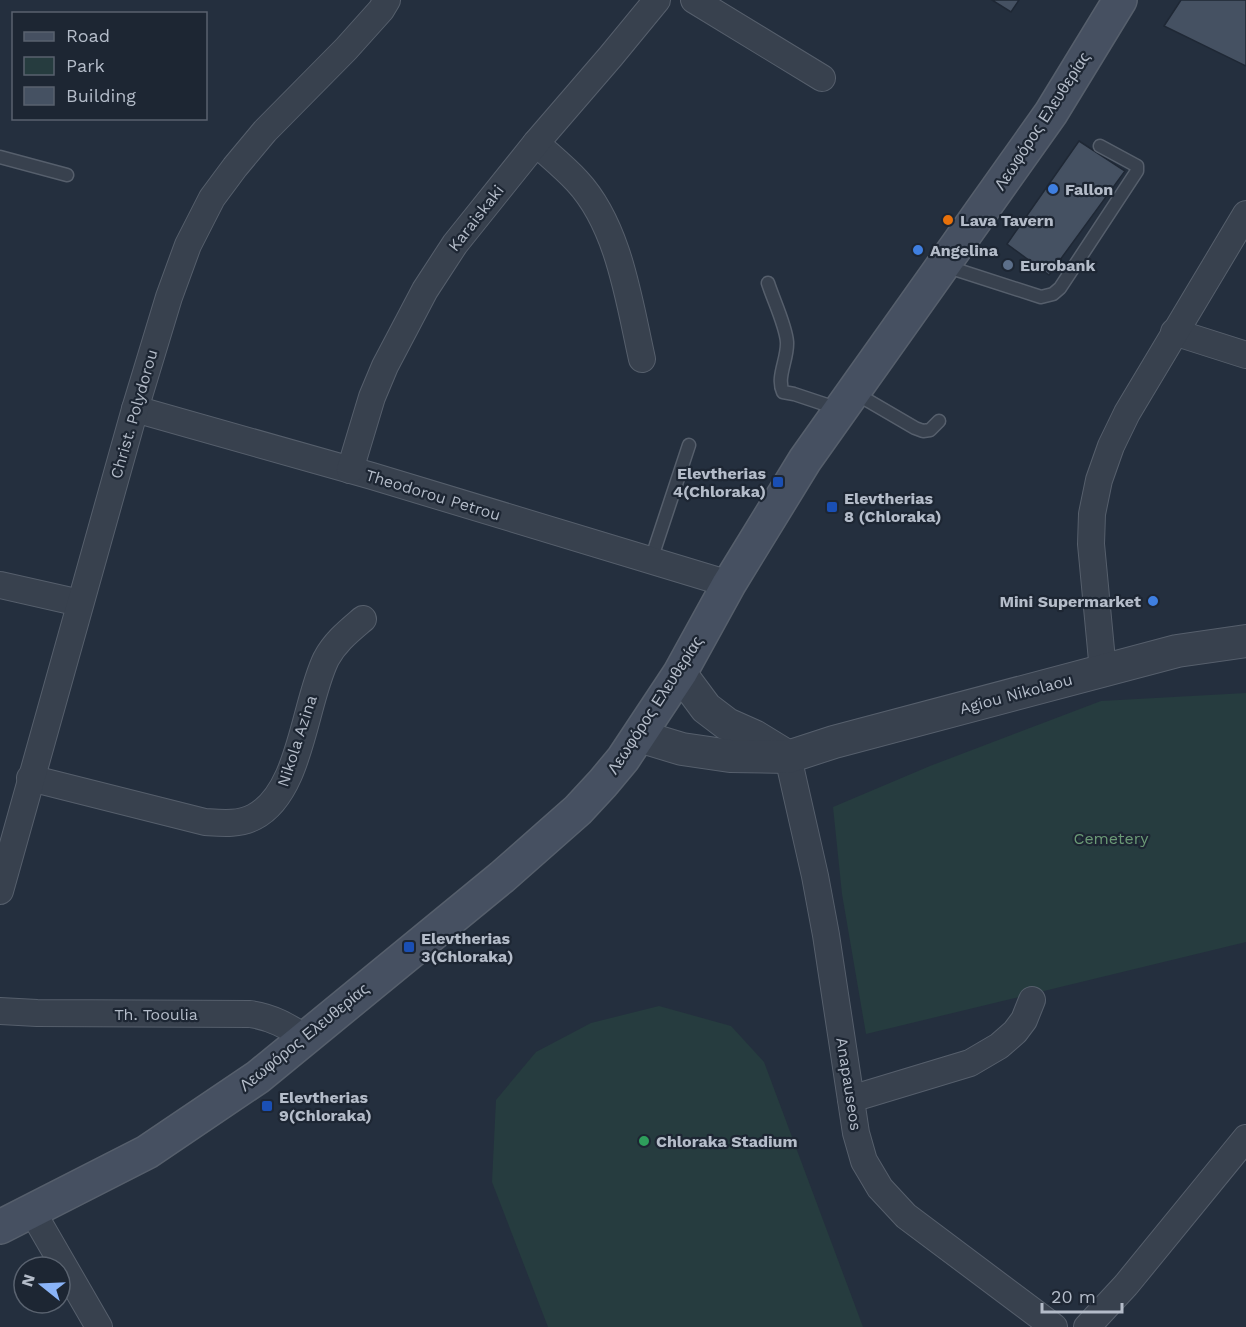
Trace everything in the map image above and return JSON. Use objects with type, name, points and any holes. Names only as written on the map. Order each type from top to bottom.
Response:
[{"type":"main road","name":"Λεωφόρος Ελευθερίας","points":[[0,1227],[147,1152],[258,1077],[502,877],[579,810],[623,759],[639,736],[680,673],[729,584],[805,460],[1051,113],[1120,0]]},
{"type":"street","name":"Christ. Polydorou","points":[[0,891],[135,409],[169,297],[188,245],[212,198],[265,130],[346,49],[381,10],[387,0]]},
{"type":"street","name":"Karaiskaki","points":[[350,470],[372,397],[385,366],[424,290],[454,244],[657,0]]},
{"type":"street","points":[[694,0],[822,78]]},
{"type":"street","points":[[536,143],[578,182],[593,203],[605,226],[620,262],[642,359]]},
{"type":"street","points":[[1103,670],[1091,543],[1092,514],[1099,480],[1111,446],[1127,413],[1246,214]]},
{"type":"street","points":[[1174,332],[1246,355]]},
{"type":"street","name":"Theodorou Petrou","points":[[135,409],[350,470],[729,584]]},
{"type":"street","points":[[0,585],[80,603]]},
{"type":"street","name":"Nikola Azina","points":[[30,778],[205,822],[229,824],[252,819],[269,808],[282,790],[292,768],[317,679],[327,656],[342,637],[363,619]]},
{"type":"street","name":"Agiou Nikolaou","points":[[639,736],[703,753],[788,757],[834,742],[1177,651],[1246,643]]},
{"type":"street","points":[[680,673],[706,708],[727,724],[754,736],[788,757]]},
{"type":"street","name":"Anapauseos","points":[[788,757],[818,888],[856,1132],[864,1161],[880,1188],[906,1216],[1054,1327]]},
{"type":"street","points":[[851,1099],[970,1063],[999,1046],[1015,1032],[1024,1020],[1032,1000]]},
{"type":"street","name":"Th. Tooulia","points":[[0,1011],[68,1014],[250,1014],[277,1020],[306,1038]]},
{"type":"street","points":[[1087,1327],[1126,1285],[1246,1138]]},
{"type":"street","points":[[32,1211],[99,1327]]},
{"type":"lane","points":[[944,266],[1041,297],[1053,294],[1060,288],[1137,171],[1137,165],[1100,146]]},
{"type":"lane","points":[[0,157],[67,175]]},
{"type":"lane","points":[[768,283],[787,341],[779,384],[783,392],[847,401],[923,431],[930,430],[939,421]]},
{"type":"lane","points":[[651,561],[689,445]]},
{"type":"green space","name":"Cemetery","points":[[1246,693],[1246,942],[866,1034],[842,894],[833,807],[930,766],[1101,701]]},
{"type":"green space","name":"Chloraka Stadium","points":[[659,1006],[731,1026],[764,1062],[863,1327],[548,1327],[492,1182],[496,1100],[536,1052],[591,1023]]},
{"type":"building","points":[[992,0],[1019,0],[1011,12]]},
{"type":"building","points":[[1181,0],[1246,0],[1246,66],[1164,26]]},
{"type":"building","points":[[1079,141],[1125,171],[1049,275],[1007,244]]},
{"type":"place","name":"Fallon","points":[[1053,189]]},
{"type":"place","name":"Lava Tavern","points":[[948,220]]},
{"type":"place","name":"Angelina","points":[[918,250]]},
{"type":"place","name":"Eurobank","points":[[1008,265]]},
{"type":"place","name":"Elevtherias 4(Chloraka)","points":[[778,482]]},
{"type":"place","name":"Elevtherias 8 (Chloraka)","points":[[832,507]]},
{"type":"place","name":"Mini Supermarket","points":[[1153,601]]},
{"type":"place","name":"Elevtherias 3(Chloraka)","points":[[409,947]]},
{"type":"place","name":"Elevtherias 9(Chloraka)","points":[[267,1106]]},
{"type":"place","name":"Chloraka Stadium","points":[[644,1141]]}]
